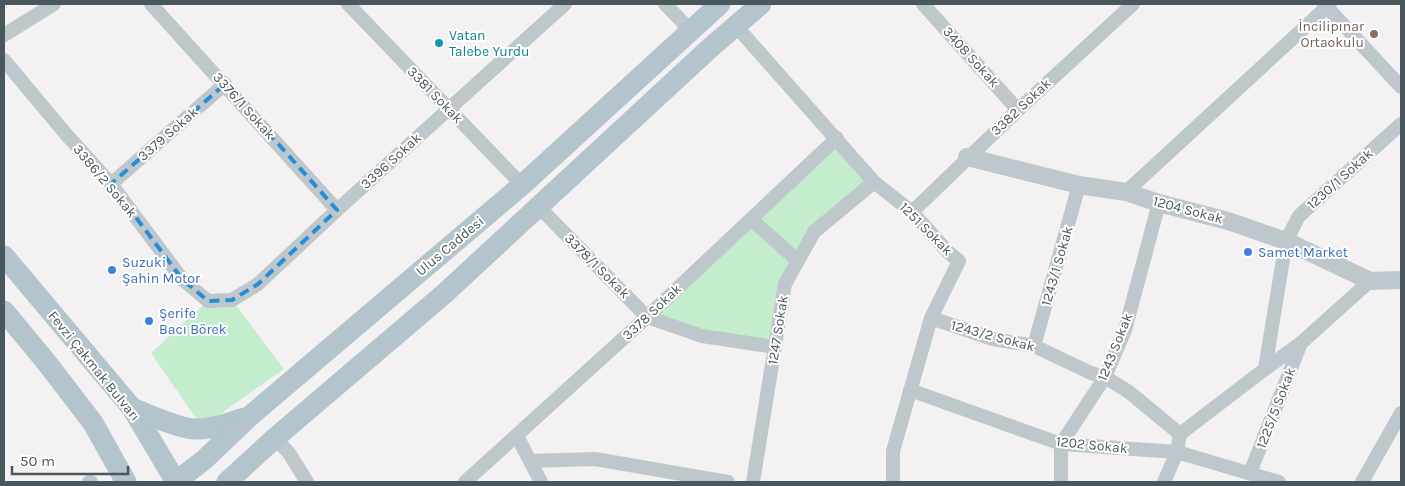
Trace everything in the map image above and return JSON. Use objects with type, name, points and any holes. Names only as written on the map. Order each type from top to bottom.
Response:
[{"type":"main road","name":"Ulus Caddesi","points":[[175,482],[204,460],[250,416],[522,185],[720,4]]},
{"type":"main road","name":"Ulus Caddesi","points":[[227,482],[271,441],[444,294],[710,48],[761,4]]},
{"type":"main road","name":"Fevzi Çakmak Bulvarı","points":[[4,256],[132,408],[175,482]]},
{"type":"main road","points":[[4,311],[93,423],[126,482]]},
{"type":"main road","points":[[132,408],[159,419],[195,429],[212,427],[250,416]]},
{"type":"main road","points":[[246,482],[271,441]]},
{"type":"street","points":[[4,35],[54,4]]},
{"type":"street","name":"3376/1 Sokak","points":[[151,4],[337,210]]},
{"type":"street","name":"3381 Sokak","points":[[348,4],[522,185]]},
{"type":"street","name":"3396 Sokak","points":[[208,301],[232,300],[258,284],[337,210],[566,4]]},
{"type":"street","points":[[665,4],[691,31]]},
{"type":"street","name":"3408 Sokak","points":[[923,4],[1018,110]]},
{"type":"street","name":"3382 Sokak","points":[[912,212],[1018,110],[1134,4]]},
{"type":"street","points":[[1126,192],[1327,5],[1401,87]]},
{"type":"street","name":"1251 Sokak","points":[[736,26],[838,138],[874,182],[912,212],[948,252],[959,261],[931,318],[893,451],[893,482]]},
{"type":"street","name":"3386/2 Sokak","points":[[4,60],[65,134],[111,184],[182,279],[208,301]]},
{"type":"street","name":"3379 Sokak","points":[[111,184],[225,84]]},
{"type":"street","name":"1230/1 Sokak","points":[[1286,241],[1298,216],[1401,124]]},
{"type":"street","name":"3378 Sokak","points":[[465,482],[647,317],[838,138]]},
{"type":"street","name":"1204 Sokak","points":[[968,157],[1079,185],[1126,192],[1159,204],[1228,221],[1286,241],[1370,281],[1401,280]]},
{"type":"street","name":"1247 Sokak","points":[[753,482],[785,284],[814,232],[874,182]]},
{"type":"street","name":"1243/1 Sokak","points":[[1034,346],[1079,185]]},
{"type":"street","name":"1243 Sokak","points":[[1061,444],[1104,377],[1125,330],[1159,204]]},
{"type":"street","name":"3378/1 Sokak","points":[[538,206],[647,317],[702,336],[775,347]]},
{"type":"street","points":[[751,219],[798,261]]},
{"type":"street","name":"1225/5 Sokak","points":[[1265,368],[1286,241]]},
{"type":"street","name":"1225/5 Sokak","points":[[1180,434],[1265,368],[1301,343],[1370,281]]},
{"type":"street","name":"1243/2 Sokak","points":[[931,318],[993,339],[1034,346],[1091,373],[1104,377],[1129,392],[1180,434]]},
{"type":"street","name":"1225/5 Sokak","points":[[1250,473],[1301,343]]},
{"type":"street","name":"1202 Sokak","points":[[910,390],[1061,444],[1177,452],[1279,482]]},
{"type":"street","points":[[1362,482],[1401,413]]},
{"type":"street","points":[[1164,482],[1177,452],[1180,434]]},
{"type":"street","points":[[516,436],[541,482]]},
{"type":"street","points":[[271,441],[288,453],[307,482]]},
{"type":"street","points":[[1061,444],[1061,482]]},
{"type":"street","points":[[531,461],[596,459],[728,482]]},
{"type":"highlighted area","points":[[225,84],[337,210],[258,284],[232,300],[208,301],[182,279],[111,184]]},
{"type":"green space","points":[[837,138],[874,182],[814,232],[785,284],[775,347],[647,317]]},
{"type":"green space","points":[[232,300],[284,369],[202,427],[151,353],[208,301]]},
{"type":"place","name":"İncilipınar Ortaokulu","points":[[1374,34]]},
{"type":"place","name":"Vatan Talebe Yurdu","points":[[439,43]]},
{"type":"place","name":"Samet Market","points":[[1248,252]]},
{"type":"place","name":"Suzuki Şahin Motor","points":[[112,270]]},
{"type":"place","name":"Şerife Bacı Börek","points":[[149,321]]}]
